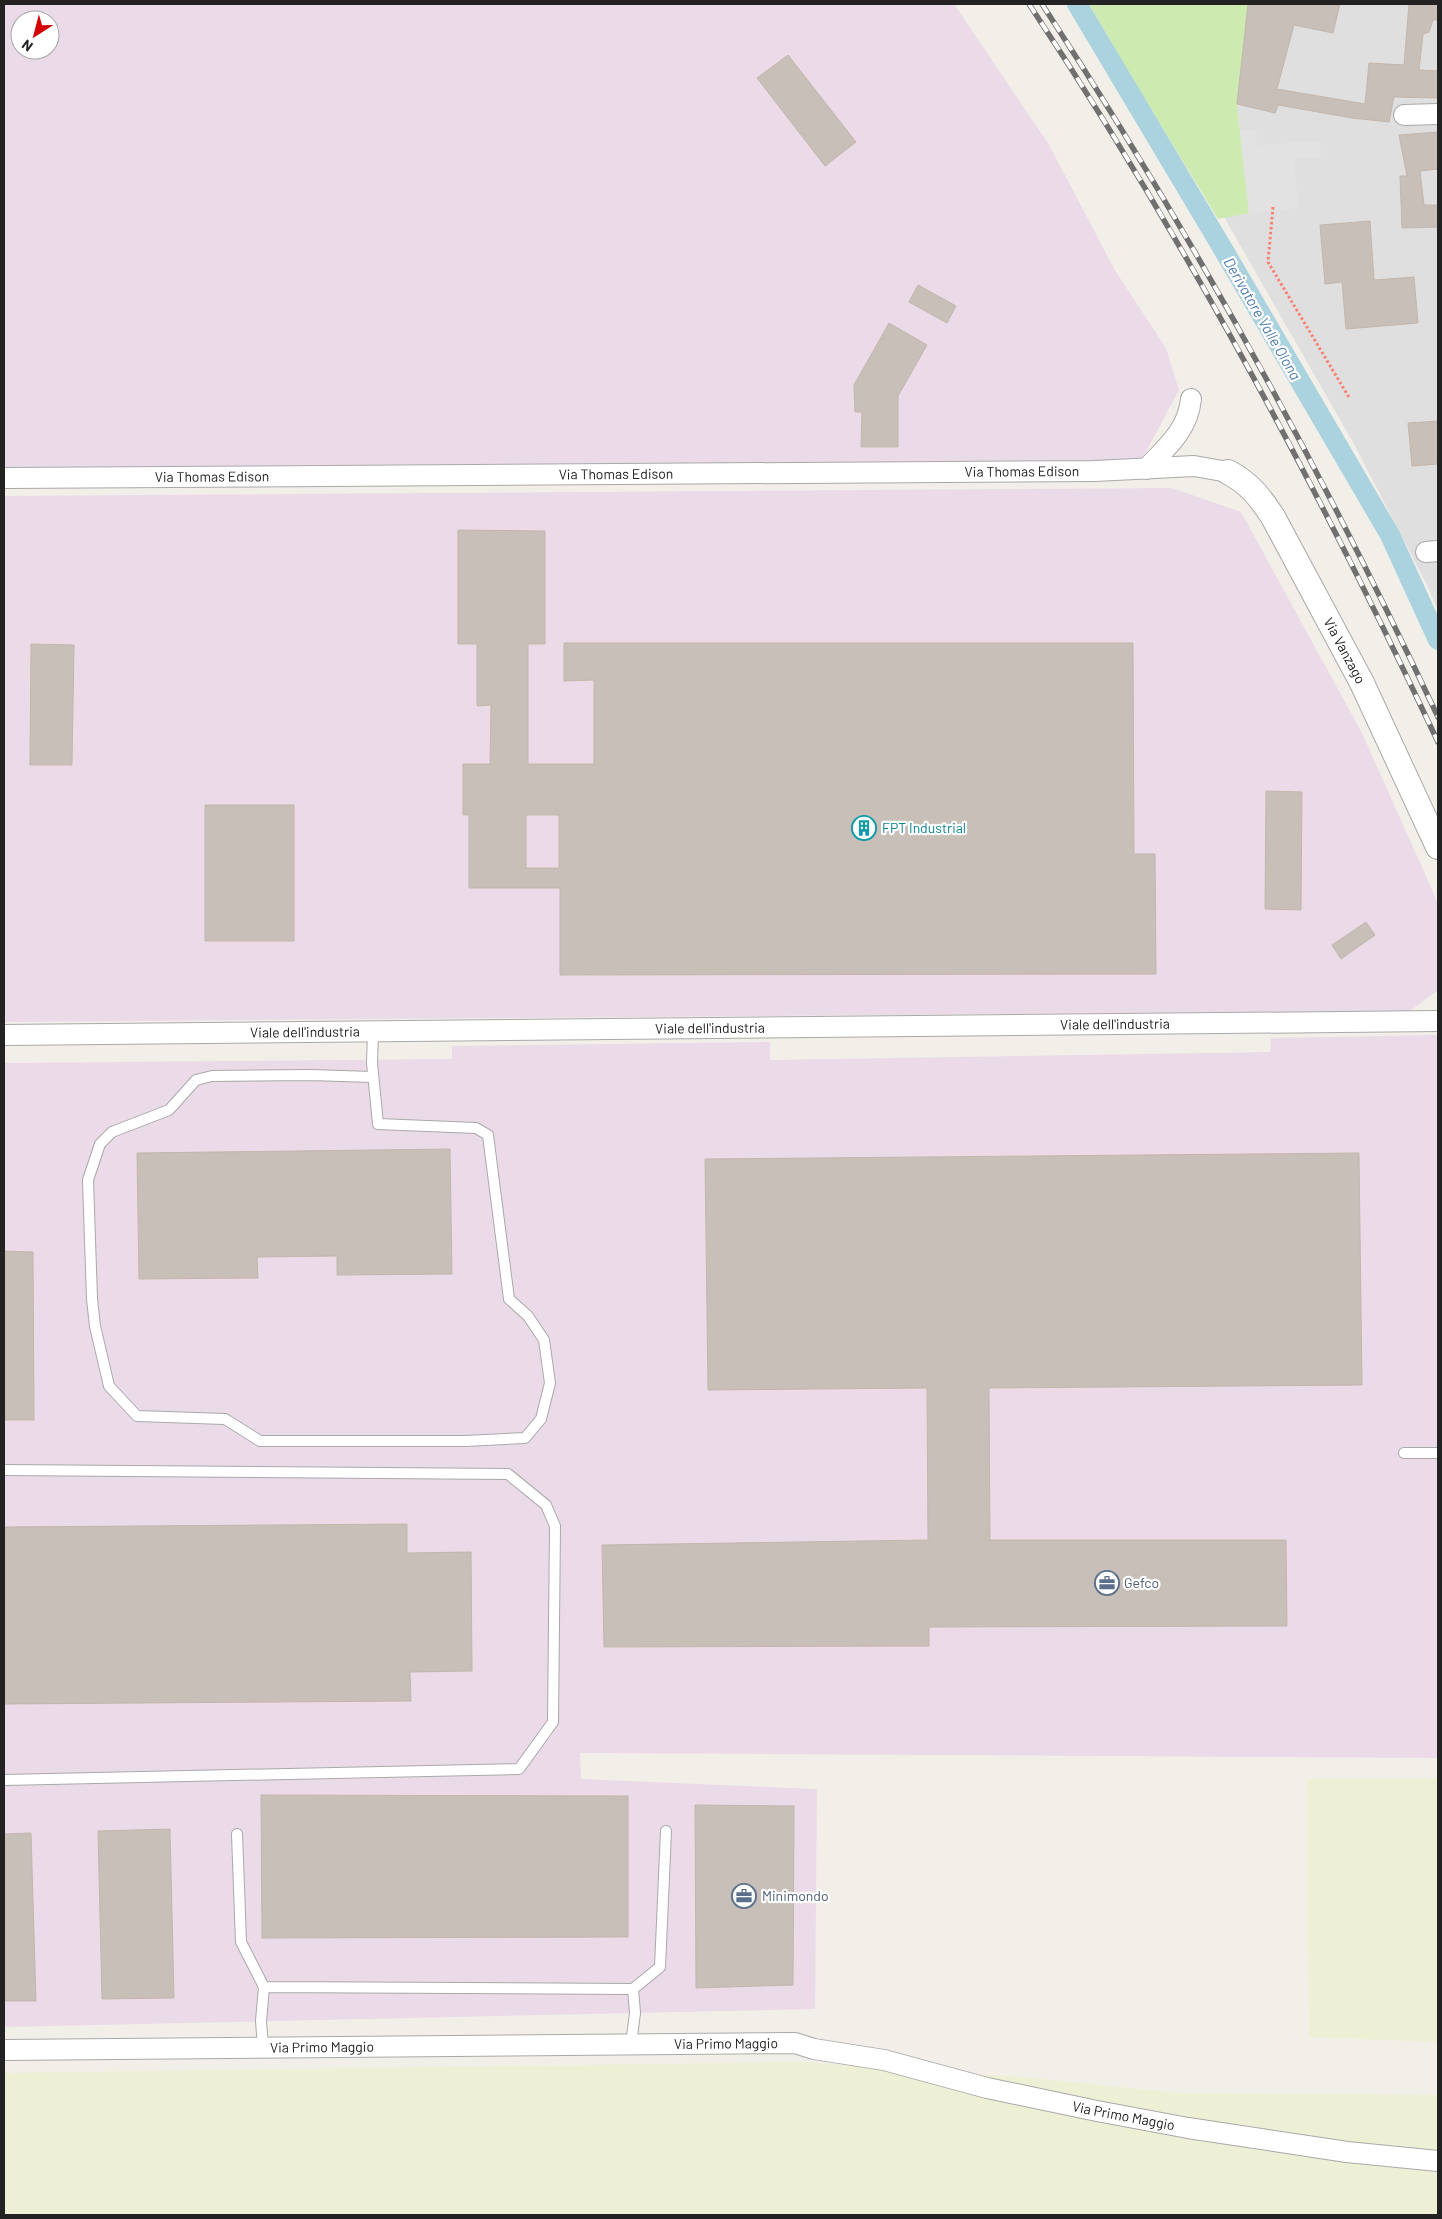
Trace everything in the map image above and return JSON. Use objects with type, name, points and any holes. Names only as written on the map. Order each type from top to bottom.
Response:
[{"type":"street","points":[[1404,115],[1438,114]]},
{"type":"street","points":[[1146,469],[1181,433],[1190,414],[1191,399]]},
{"type":"street","name":"Via Thomas Edison","points":[[4,478],[1086,472],[1194,466],[1228,472]]},
{"type":"street","name":"Via Vanzago","points":[[1228,472],[1245,482],[1259,494],[1273,517],[1362,683],[1438,846]]},
{"type":"street","points":[[1416,1022],[1438,1008]]},
{"type":"street","name":"Viale dell'industria","points":[[4,1036],[1438,1021]]},
{"type":"street","name":"Via Primo Maggio","points":[[4,2050],[795,2043],[814,2049],[884,2060],[987,2088],[1106,2113],[1347,2152],[1438,2161]]},
{"type":"lane","points":[[373,1032],[373,1077],[378,1124],[476,1128],[488,1134],[508,1299],[528,1316],[544,1340],[550,1383],[541,1419],[525,1438],[260,1441],[225,1418],[138,1416],[109,1386],[95,1326],[91,1289],[88,1180],[100,1144],[112,1132],[169,1110],[196,1080],[212,1076],[310,1075],[373,1077]]},
{"type":"lane","points":[[1404,1453],[1438,1453]]},
{"type":"lane","points":[[4,1470],[508,1474],[546,1505],[555,1526],[553,1722],[519,1769],[4,1780]]},
{"type":"lane","points":[[264,1987],[633,1989],[660,1967],[666,1831]]},
{"type":"lane","points":[[238,1834],[241,1942],[264,1987],[261,2021],[264,2047]]},
{"type":"lane","points":[[630,2044],[634,2013],[633,1989]]},
{"type":"path","points":[[1273,207],[1268,262],[1350,399]]},
{"type":"shaded area","points":[[4,4],[954,4],[1048,143],[1116,272],[1166,348],[1179,390],[1141,461],[4,470]]},
{"type":"shaded area","points":[[1248,4],[1438,4],[1438,611],[1427,585],[1355,446],[1224,217],[1249,212],[1237,104]]},
{"type":"shaded area","points":[[1256,129],[1257,145],[1320,141],[1321,158],[1294,159],[1298,208],[1249,213],[1240,130]]},
{"type":"shaded area","points":[[1172,488],[1241,512],[1362,733],[1438,903],[1438,990],[1410,1011],[4,1022],[4,496]]},
{"type":"shaded area","points":[[1438,1035],[1438,1758],[580,1753],[581,1779],[817,1789],[815,2009],[4,2027],[4,1063],[452,1059],[452,1046],[770,1042],[770,1060],[1270,1052],[1271,1038]]},
{"type":"green space","points":[[1089,4],[1248,4],[1237,104],[1249,213],[1218,219]]},
{"type":"green space","points":[[1307,1779],[1438,1779],[1438,2042],[1309,2037]]},
{"type":"green space","points":[[804,2062],[1023,2077],[1177,2093],[1438,2095],[1438,2215],[4,2215],[4,2073]]},
{"type":"building","points":[[1248,4],[1340,4],[1333,33],[1294,25],[1277,89],[1365,104],[1369,63],[1404,65],[1409,4],[1438,4],[1438,20],[1433,20],[1429,32],[1423,34],[1419,70],[1438,71],[1438,98],[1394,97],[1389,122],[1352,118],[1278,105],[1275,113],[1237,104]]},
{"type":"building","points":[[788,55],[856,142],[825,166],[757,78]]},
{"type":"building","points":[[1438,132],[1438,169],[1420,171],[1424,205],[1438,205],[1438,227],[1402,228],[1400,176],[1407,176],[1399,135]]},
{"type":"building","points":[[1370,221],[1374,280],[1414,277],[1418,323],[1346,329],[1342,282],[1325,284],[1320,225]]},
{"type":"building","points":[[918,285],[956,306],[947,323],[909,302]]},
{"type":"building","points":[[889,323],[927,345],[898,396],[898,447],[861,447],[862,412],[855,412],[854,385]]},
{"type":"building","points":[[1438,421],[1438,464],[1412,466],[1408,423]]},
{"type":"building","name":"FPT Industrial","points":[[458,530],[545,531],[545,644],[528,644],[528,764],[594,764],[594,680],[564,681],[564,643],[1133,643],[1134,854],[1155,854],[1156,974],[560,975],[560,888],[469,888],[469,815],[463,815],[463,764],[490,764],[491,705],[477,706],[477,644],[458,644]],"holes":[[[526,815],[559,815],[559,868],[526,868]]]},
{"type":"building","points":[[31,644],[74,645],[72,765],[30,765]]},
{"type":"building","points":[[1266,791],[1302,792],[1301,910],[1265,909]]},
{"type":"building","points":[[205,805],[294,805],[294,941],[205,941]]},
{"type":"building","points":[[1366,922],[1375,935],[1341,959],[1332,945]]},
{"type":"building","points":[[450,1149],[452,1274],[337,1275],[337,1256],[257,1257],[258,1278],[139,1279],[137,1153]]},
{"type":"building","points":[[1359,1153],[1362,1385],[989,1388],[990,1540],[1286,1540],[1287,1626],[929,1627],[929,1646],[604,1647],[602,1545],[928,1540],[927,1388],[708,1390],[705,1159]]},
{"type":"building","points":[[4,1251],[33,1252],[34,1420],[4,1420]]},
{"type":"building","points":[[407,1524],[407,1553],[471,1552],[472,1671],[410,1672],[411,1701],[4,1704],[4,1527]]},
{"type":"building","points":[[261,1795],[628,1796],[628,1937],[262,1938]]},
{"type":"building","name":"Minimondo","points":[[695,1805],[794,1806],[793,1985],[696,1988]]},
{"type":"building","points":[[170,1829],[174,1998],[102,1999],[98,1831]]},
{"type":"building","points":[[31,1833],[36,2001],[4,2001],[4,1834]]},
{"type":"waterway","name":"Derivatore Valle Olona","points":[[1077,4],[1390,535],[1438,640]]},
{"type":"railway","points":[[1029,4],[1142,183],[1247,366],[1345,552],[1438,742]]},
{"type":"railway","points":[[1042,4],[1150,177],[1252,353],[1348,533],[1438,717]]},
{"type":"place","name":"FPT Industrial","points":[[864,828]]},
{"type":"place","name":"Gefco","points":[[1107,1583]]},
{"type":"place","name":"Minimondo","points":[[744,1896]]}]
